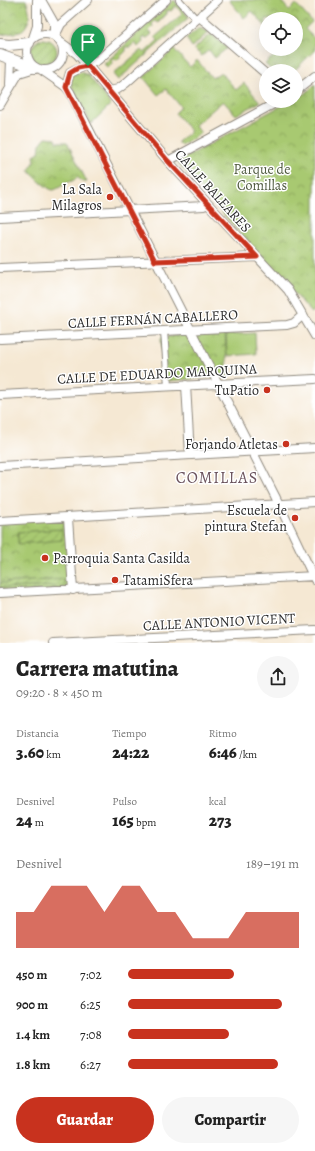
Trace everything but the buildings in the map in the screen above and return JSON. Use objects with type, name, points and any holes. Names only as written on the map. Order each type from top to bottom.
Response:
[{"type":"street","points":[[10,86],[14,61],[31,40],[38,26],[37,0]]},
{"type":"street","points":[[0,105],[10,86],[20,73],[37,69],[51,70],[60,63],[63,52],[57,38],[57,24],[41,0]]},
{"type":"street","points":[[57,24],[88,0]]},
{"type":"street","points":[[66,87],[70,73],[78,68],[88,66],[102,56],[166,0]]},
{"type":"street","points":[[179,0],[259,68]]},
{"type":"street","points":[[110,91],[118,88],[126,82],[218,0]]},
{"type":"street","points":[[0,44],[9,45],[31,40],[40,34],[47,34],[57,38]]},
{"type":"street","name":"CALLE BALEARES","points":[[57,38],[77,54],[168,161],[288,290],[315,336]]},
{"type":"street","points":[[31,40],[27,56],[37,69]]},
{"type":"street","points":[[0,55],[37,69],[66,87],[279,504],[314,578],[0,593]]},
{"type":"street","points":[[303,85],[315,76]]},
{"type":"street","points":[[168,161],[266,108]]},
{"type":"street","points":[[0,217],[204,206],[207,203]]},
{"type":"street","points":[[0,268],[257,257]]},
{"type":"street","name":"CALLE FERNÁN CABALLERO","points":[[0,340],[287,325],[294,323],[303,315]]},
{"type":"street","points":[[164,331],[168,386]]},
{"type":"street","name":"CALLE DE EDUARDO MARQUINA","points":[[0,395],[315,379]]},
{"type":"street","points":[[186,385],[190,455]]},
{"type":"street","points":[[0,466],[315,448]]},
{"type":"street","points":[[0,521],[315,502]]},
{"type":"street","points":[[68,518],[72,590]]},
{"type":"street","name":"CALLE ANTONIO VICENT","points":[[53,643],[315,630]]},
{"type":"green space","points":[[0,0],[26,0],[29,9],[29,18],[24,29],[20,32],[0,35]]},
{"type":"green space","points":[[174,0],[189,17],[118,80],[113,74],[141,50],[144,53],[148,50],[158,40],[155,37],[180,16],[182,13],[176,6],[171,11],[167,10],[167,14],[158,23],[155,21],[152,24],[153,27],[149,31],[152,34],[147,38],[142,38],[143,42],[138,47],[135,43],[130,47],[126,47],[126,51],[117,60],[112,59],[112,63],[108,68],[104,64]]},
{"type":"green space","points":[[229,0],[281,0],[289,11],[296,4],[312,22],[305,29],[315,39],[315,50],[301,64],[265,64],[274,56],[303,56],[303,12],[259,12],[259,19],[252,11],[244,18]]},
{"type":"green space","points":[[199,28],[209,32],[192,47],[186,38]]},
{"type":"green space","points":[[211,34],[227,48],[215,58],[209,50],[202,56],[194,49]]},
{"type":"green space","points":[[44,39],[53,43],[57,52],[53,61],[44,65],[35,61],[31,52],[35,43]]},
{"type":"green space","points":[[174,49],[190,67],[197,60],[212,78],[221,72],[236,90],[244,83],[259,103],[236,115],[223,101],[195,125],[201,133],[182,146],[178,142],[191,131],[175,113],[181,107],[166,89],[158,95],[143,77]]},
{"type":"green space","points":[[81,72],[88,75],[111,104],[91,124],[70,83],[72,75]]},
{"type":"green space","name":"Parque de Comillas","points":[[315,84],[315,309],[312,313],[177,162],[277,108],[303,108],[303,94]]},
{"type":"green space","points":[[46,137],[56,138],[57,142],[67,142],[87,182],[83,182],[77,177],[74,180],[53,190],[44,185],[33,175],[29,170],[35,161],[34,156],[39,153],[40,144]]},
{"type":"green space","points":[[225,333],[228,376],[164,380],[161,338],[184,334]]},
{"type":"green space","points":[[255,333],[256,354],[227,356],[226,335]]},
{"type":"green space","points":[[68,518],[73,590],[0,593],[0,521]]},
{"type":"green space","points":[[62,529],[62,540],[18,544],[18,532]]},
{"type":"green space","points":[[64,579],[64,586],[0,588],[0,583]]},
{"type":"place","name":"La Sala Milagros","points":[[110,197]]},
{"type":"place","name":"TuPatio","points":[[267,390]]},
{"type":"place","name":"Forjando Atletas","points":[[286,444]]},
{"type":"place","name":"Escuela de pintura Stefan","points":[[295,518]]},
{"type":"place","name":"Parroquia Santa Casilda","points":[[45,558]]},
{"type":"place","name":"TatamiSfera","points":[[115,580]]},
{"type":"district","name":"COMILLAS","points":[[217,478]]},
{"type":"route","points":[[88,66],[168,161],[257,257],[155,261],[70,92],[66,87],[66,80],[73,70],[88,66]]}]
